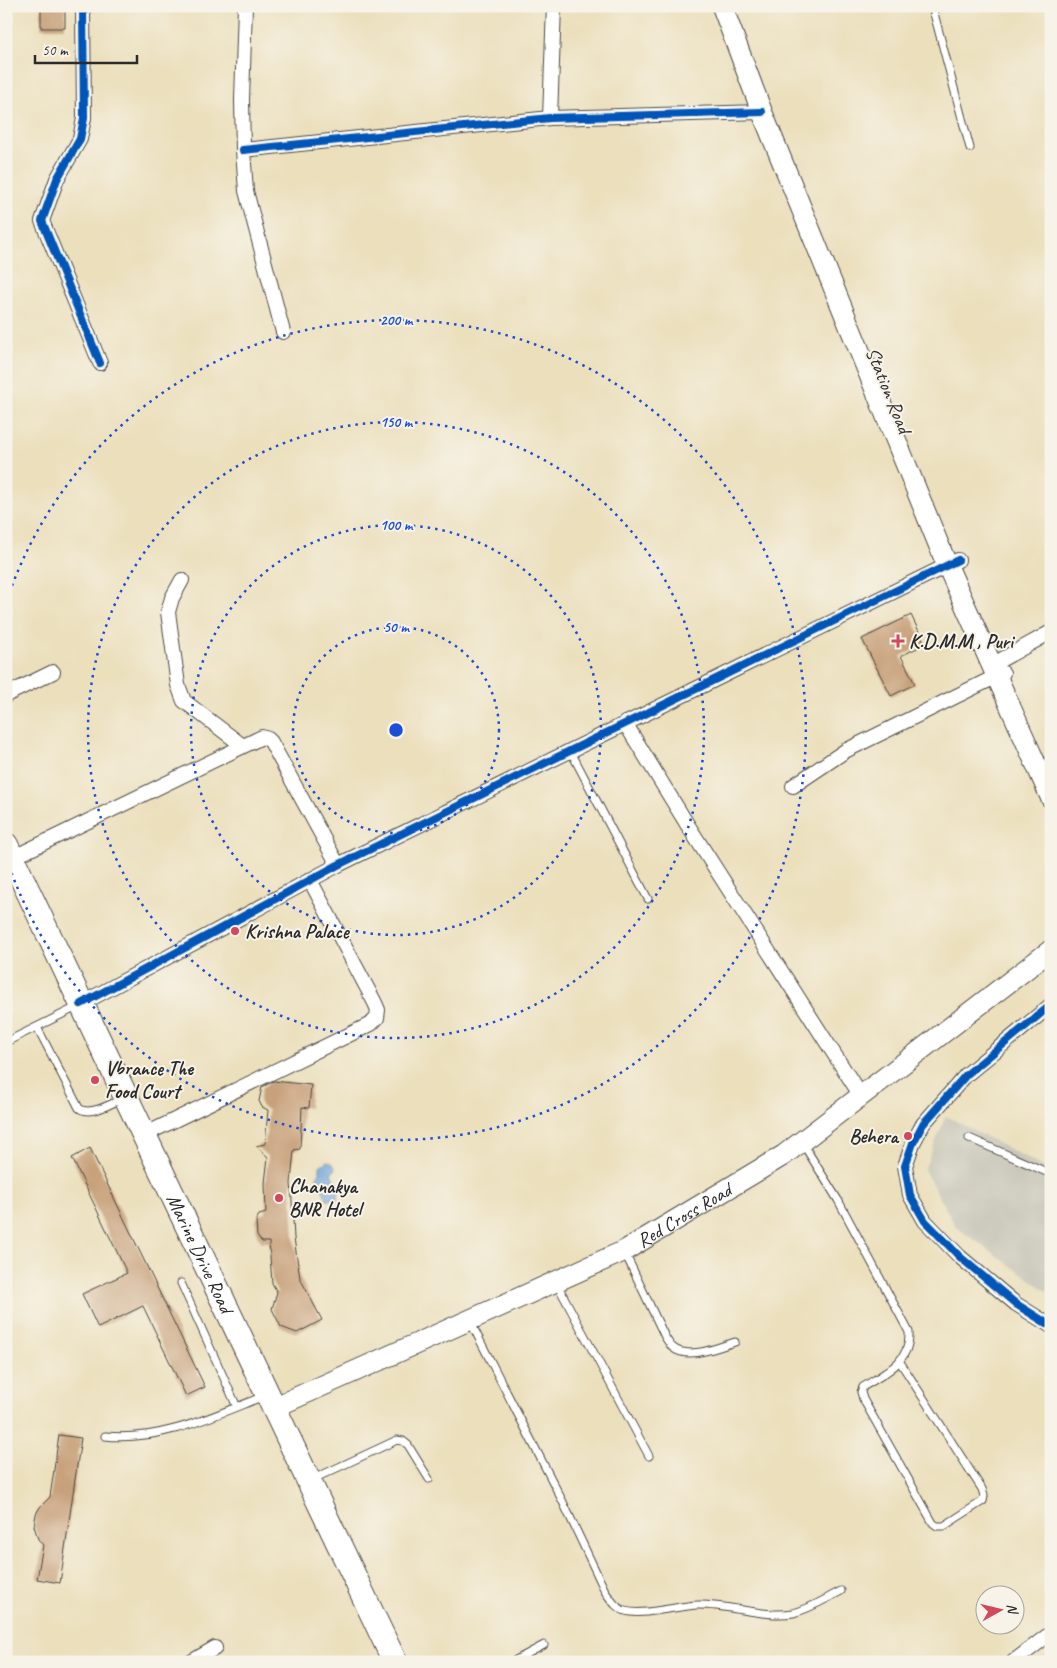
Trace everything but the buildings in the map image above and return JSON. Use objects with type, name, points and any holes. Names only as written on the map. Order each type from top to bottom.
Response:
[{"type":"highway","name":"Marine Drive Road","points":[[8,854],[272,1401],[395,1662]]},
{"type":"main road","points":[[722,6],[762,112],[952,562]]},
{"type":"main road","name":"Station Road","points":[[736,6],[774,112],[952,562],[1000,670],[1051,771]]},
{"type":"main road","points":[[1000,670],[1051,798]]},
{"type":"main road","name":"Red Cross Road","points":[[272,1401],[470,1320],[624,1251],[784,1155],[1051,950]]},
{"type":"street","points":[[83,6],[84,118],[80,139],[57,179],[42,221],[100,363]]},
{"type":"street","points":[[245,6],[242,100],[246,192],[283,332]]},
{"type":"street","points":[[550,118],[554,6]]},
{"type":"street","points":[[243,150],[550,118],[762,112]]},
{"type":"street","points":[[81,1004],[338,865],[952,562]]},
{"type":"street","points":[[182,580],[172,598],[168,612],[178,685],[184,701],[243,746]]},
{"type":"street","points":[[793,786],[845,751],[1000,670],[1051,632]]},
{"type":"street","points":[[6,695],[54,672]]},
{"type":"street","points":[[625,723],[687,824],[861,1096]]},
{"type":"street","points":[[8,854],[262,737],[268,738],[271,742],[338,865]]},
{"type":"street","points":[[144,1135],[371,1024],[377,1018],[378,1010],[375,1003],[310,880]]},
{"type":"street","points":[[1051,1005],[966,1075],[923,1124],[913,1143],[905,1166],[910,1195],[925,1221],[960,1257],[1016,1304],[1051,1326]]},
{"type":"street","points":[[1013,1662],[1051,1633]]},
{"type":"street","points":[[191,1662],[215,1648]]},
{"type":"lane","points":[[932,6],[970,148]]},
{"type":"lane","points":[[570,750],[648,899]]},
{"type":"lane","points":[[6,1042],[81,1004]]},
{"type":"lane","points":[[37,1027],[82,1111],[99,1108],[126,1097]]},
{"type":"lane","points":[[969,1138],[1051,1174]]},
{"type":"lane","points":[[802,1141],[838,1200],[909,1332],[910,1341],[900,1362],[863,1387],[861,1392],[863,1399],[933,1523],[938,1526],[944,1526],[983,1502],[984,1496],[982,1489],[900,1362]]},
{"type":"lane","points":[[624,1251],[665,1338],[672,1347],[682,1353],[701,1352],[735,1342]]},
{"type":"lane","points":[[555,1282],[649,1456]]},
{"type":"lane","points":[[181,1283],[237,1406]]},
{"type":"lane","points":[[470,1320],[562,1500],[606,1593],[616,1606],[626,1611],[698,1605],[772,1613],[790,1613],[807,1610],[841,1591]]},
{"type":"lane","points":[[104,1436],[141,1437],[166,1432],[237,1406],[272,1401]]},
{"type":"lane","points":[[310,1481],[397,1440],[403,1441],[408,1445],[428,1479]]},
{"type":"lane","points":[[512,1662],[544,1645]]},
{"type":"shaded area","points":[[946,1116],[1051,1171],[1051,1294],[956,1227],[924,1170]]},
{"type":"water","points":[[327,1161],[335,1167],[331,1173],[339,1191],[338,1198],[335,1200],[327,1199],[320,1185],[320,1180],[316,1177],[320,1173],[320,1166]]},
{"type":"cycle path","points":[[83,6],[84,118],[80,139],[57,179],[42,221],[100,363]]},
{"type":"cycle path","points":[[243,150],[550,118],[762,112]]},
{"type":"cycle path","points":[[81,1004],[338,865],[958,560]]},
{"type":"cycle path","points":[[1051,1005],[966,1075],[923,1124],[913,1143],[905,1166],[910,1195],[925,1221],[960,1257],[1016,1304],[1051,1326]]},
{"type":"place","name":"K.D.M.M , Puri","points":[[898,641]]},
{"type":"place","name":"Krishna Palace","points":[[235,931]]},
{"type":"place","name":"Vbrance The Food Court","points":[[95,1080]]},
{"type":"place","name":"Behera","points":[[908,1136]]},
{"type":"place","name":"Chanakya BNR Hotel","points":[[279,1198]]}]
